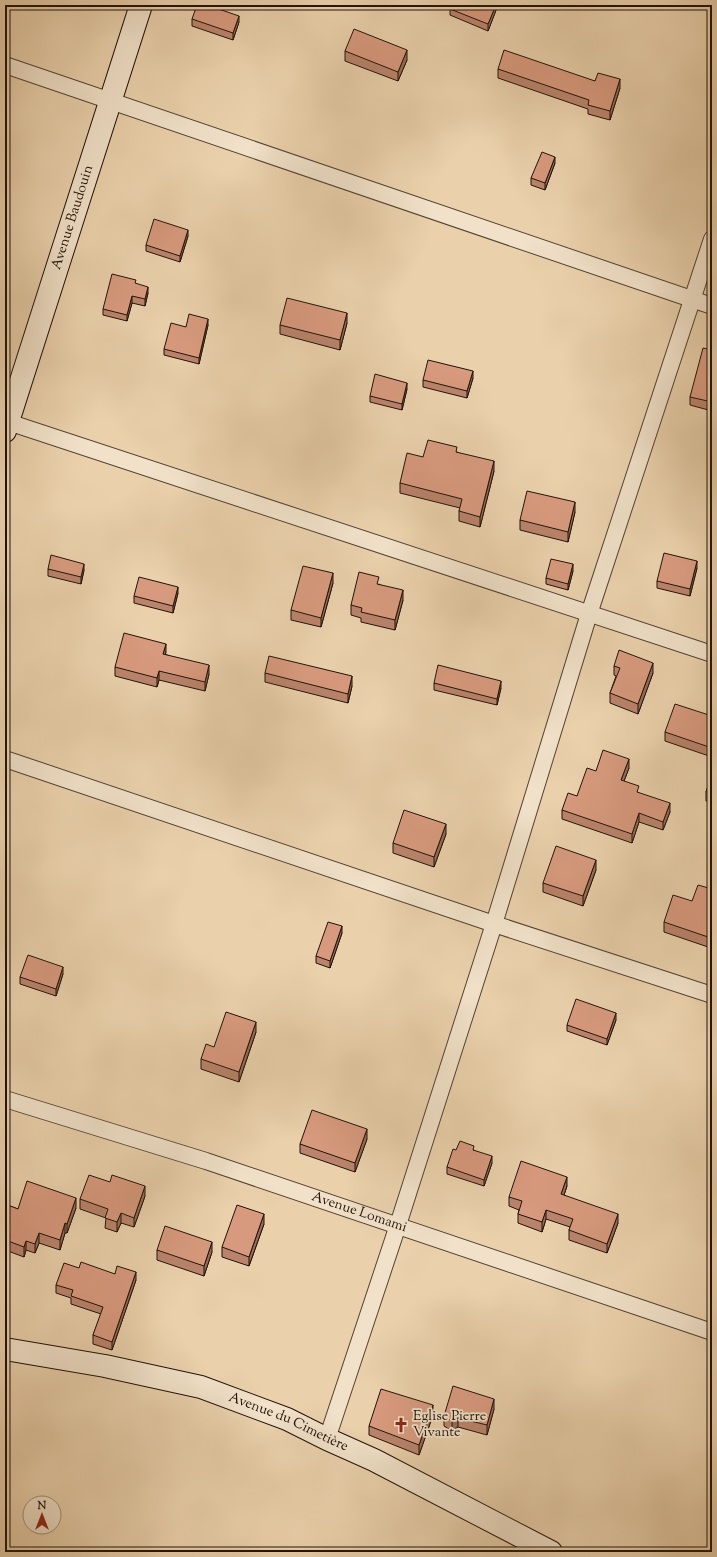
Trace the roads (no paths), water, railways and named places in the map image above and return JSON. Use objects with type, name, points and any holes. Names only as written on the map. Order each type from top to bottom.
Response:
[{"type":"street","name":"Avenue Baudouin","points":[[6,424],[141,5]]},
{"type":"street","points":[[5,65],[712,306]]},
{"type":"street","points":[[326,1440],[398,1225],[494,924],[590,614],[712,239]]},
{"type":"street","points":[[6,424],[712,654]]},
{"type":"street","points":[[5,759],[494,924],[712,995]]},
{"type":"street","name":"Avenue Lomami","points":[[5,1099],[206,1161],[712,1332]]},
{"type":"street","name":"Avenue du Cimetière","points":[[5,1349],[105,1366],[201,1386],[287,1419],[326,1440],[374,1460],[551,1552]]},
{"type":"place","name":"Eglise Pierre Vivante","points":[[401,1425]]}]
